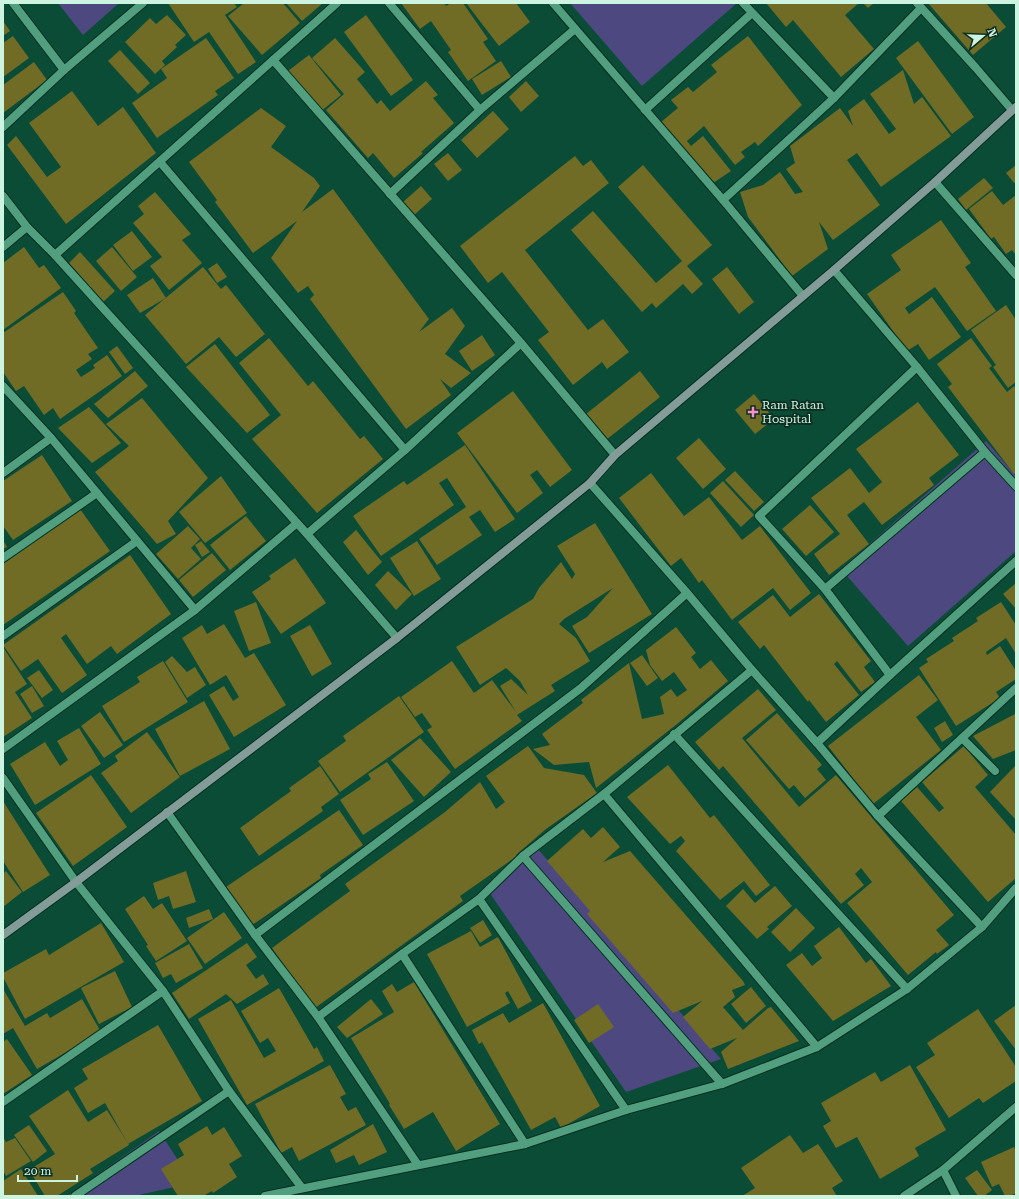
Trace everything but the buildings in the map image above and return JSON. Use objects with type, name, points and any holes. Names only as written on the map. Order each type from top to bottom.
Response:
[{"type":"street","points":[[13,3],[64,70]]},
{"type":"street","points":[[3,127],[64,70],[142,3]]},
{"type":"street","points":[[55,255],[338,3]]},
{"type":"street","points":[[389,3],[480,110]]},
{"type":"street","points":[[553,3],[723,200],[803,296]]},
{"type":"street","points":[[743,3],[834,98]]},
{"type":"street","points":[[3,935],[76,882],[397,638],[590,483],[615,455],[834,270],[935,182],[1014,109],[919,5],[834,98],[723,200]]},
{"type":"street","points":[[645,110],[752,13]]},
{"type":"street","points":[[390,194],[480,110],[575,29]]},
{"type":"street","points":[[273,60],[521,344],[615,455]]},
{"type":"street","points":[[160,162],[405,450]]},
{"type":"street","points":[[935,182],[1016,275]]},
{"type":"street","points":[[3,196],[27,227],[55,255],[307,534],[397,638]]},
{"type":"street","points":[[3,247],[27,227]]},
{"type":"street","points":[[834,270],[917,367],[984,452],[1016,486]]},
{"type":"street","points":[[307,534],[405,450],[521,344]]},
{"type":"street","points":[[890,675],[825,589],[759,516],[917,367]]},
{"type":"street","points":[[3,386],[51,438],[195,610]]},
{"type":"street","points":[[3,473],[51,438]]},
{"type":"street","points":[[825,589],[984,452]]},
{"type":"street","points":[[590,483],[687,593],[752,670],[818,743],[878,816],[982,927]]},
{"type":"street","points":[[3,558],[96,493]]},
{"type":"street","points":[[3,749],[195,610],[297,523]]},
{"type":"street","points":[[3,636],[137,540]]},
{"type":"street","points":[[818,743],[890,675],[1016,561]]},
{"type":"street","points":[[255,935],[581,688],[687,593]]},
{"type":"street","points":[[318,1017],[479,899],[523,856],[604,794],[752,670]]},
{"type":"street","points":[[878,816],[1016,688]]},
{"type":"street","points":[[674,734],[907,989]]},
{"type":"street","points":[[962,738],[995,771]]},
{"type":"street","points":[[3,778],[76,882],[163,991],[229,1091],[302,1188]]},
{"type":"street","points":[[604,794],[817,1047]]},
{"type":"street","points":[[167,812],[255,935],[318,1017],[418,1165]]},
{"type":"street","points":[[523,856],[722,1084]]},
{"type":"street","points":[[265,1196],[526,1144],[626,1110],[722,1084],[817,1047],[907,989],[982,927],[1016,888]]},
{"type":"street","points":[[479,899],[626,1110]]},
{"type":"street","points":[[402,954],[526,1144]]},
{"type":"street","points":[[3,1102],[163,991]]},
{"type":"street","points":[[75,1196],[229,1091]]},
{"type":"street","points":[[904,1196],[943,1170],[1016,1107]]},
{"type":"street","points":[[943,1170],[956,1196]]},
{"type":"shaded area","points":[[58,3],[119,3],[83,35]]},
{"type":"shaded area","points":[[570,3],[737,3],[642,86]]},
{"type":"shaded area","points":[[986,441],[1016,476],[1016,551],[908,646],[841,569]]},
{"type":"shaded area","points":[[536,847],[721,1059],[626,1092],[485,886]]},
{"type":"shaded area","points":[[159,1131],[193,1183],[134,1196],[67,1196]]},
{"type":"place","name":"Ram Ratan Hospital","points":[[753,412]]}]
